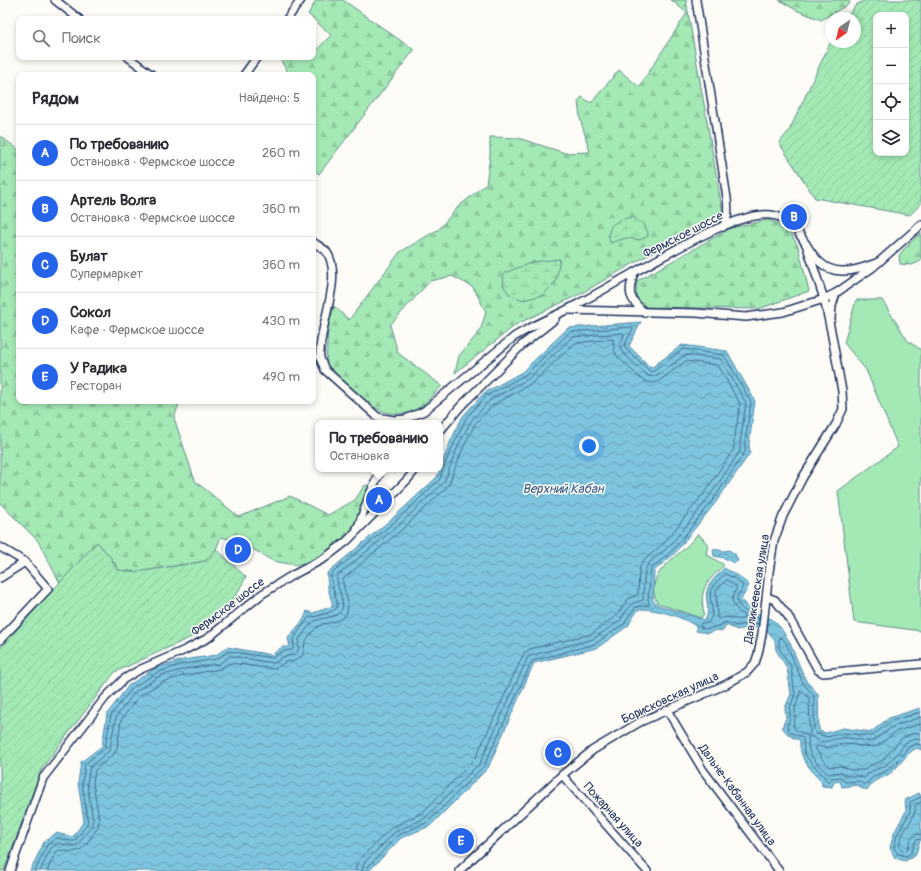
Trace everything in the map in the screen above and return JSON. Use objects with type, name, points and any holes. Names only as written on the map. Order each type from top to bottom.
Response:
[{"type":"street","points":[[55,0],[75,16]]},
{"type":"street","points":[[289,16],[302,0]]},
{"type":"street","points":[[696,0],[727,198],[728,212],[726,222],[723,227]]},
{"type":"street","points":[[132,60],[148,72]]},
{"type":"street","points":[[246,72],[255,60]]},
{"type":"street","points":[[727,198],[732,211],[738,216],[748,217]]},
{"type":"street","name":"Фермское шоссе","points":[[377,417],[394,420],[406,419],[424,411],[514,337],[526,329],[565,311],[685,244],[748,217],[770,215],[784,219],[801,234],[806,244],[824,299],[831,331]]},
{"type":"street","name":"Фермское шоссе","points":[[443,427],[460,407],[522,345],[565,311],[696,313],[746,317],[783,312],[824,299],[836,293],[879,262],[921,225]]},
{"type":"street","points":[[316,244],[326,251],[332,269],[332,282],[321,342],[320,359],[325,370],[380,420]]},
{"type":"street","name":"Фермское шоссе","points":[[806,244],[820,262],[831,269],[841,271],[858,269],[879,262]]},
{"type":"street","points":[[634,273],[630,285],[631,296],[636,304],[645,313]]},
{"type":"street","points":[[831,331],[832,306],[836,293]]},
{"type":"street","name":"Давликеевская улица","points":[[747,672],[754,663],[758,654],[774,541],[783,516],[803,477],[836,424],[843,409],[842,391],[831,331]]},
{"type":"street","points":[[347,541],[359,524],[380,472]]},
{"type":"street","name":"Фермское шоссе","points":[[10,871],[43,778],[105,698],[124,679],[139,670],[186,650],[208,638],[262,594],[288,577],[325,558],[347,541],[414,472]]},
{"type":"street","points":[[0,547],[25,562],[48,589],[0,640]]},
{"type":"street","points":[[0,578],[25,562]]},
{"type":"street","points":[[767,597],[775,600],[788,616],[818,670],[823,673],[921,664]]},
{"type":"street","name":"Борисковская улица","points":[[459,871],[562,775],[593,750],[640,722],[727,684],[747,672]]},
{"type":"street","name":"Дальне-Кабанная улица","points":[[667,710],[703,770],[779,871]]},
{"type":"street","name":"Пожарная улица","points":[[562,775],[647,871]]},
{"type":"green space","points":[[316,0],[343,0],[414,50],[319,174],[316,172],[316,72],[287,72],[281,60],[316,60],[316,51],[331,35],[316,21],[316,16],[310,16],[308,14]]},
{"type":"green space","points":[[671,0],[686,0],[723,214],[580,294],[517,324],[455,373],[459,356],[480,331],[486,312],[473,287],[452,276],[430,281],[390,325],[398,353],[442,386],[423,405],[406,413],[393,414],[380,410],[356,394],[326,363],[328,328],[334,306],[349,320],[400,252],[439,229],[458,207],[486,184],[490,156],[490,137],[518,138],[565,153],[590,152],[580,118],[578,101],[582,97],[591,103],[619,70],[639,87],[687,13]]},
{"type":"green space","points":[[779,0],[850,0],[849,4],[835,12],[825,12],[825,18],[821,20],[796,10]]},
{"type":"green space","points":[[865,0],[921,0],[921,204],[910,215],[815,198],[779,143],[789,131],[828,48],[861,48],[861,12],[851,12],[856,5]]},
{"type":"green space","points":[[0,136],[16,148],[16,404],[179,404],[174,418],[195,481],[239,517],[290,496],[328,515],[355,500],[364,486],[372,484],[356,521],[345,539],[323,554],[307,562],[295,565],[273,561],[241,542],[221,537],[216,549],[206,561],[137,572],[117,570],[111,558],[97,542],[60,583],[38,541],[0,503]]},
{"type":"green space","points":[[632,217],[641,222],[647,229],[648,236],[640,240],[626,238],[610,243],[609,231],[613,224]]},
{"type":"green space","points":[[768,220],[787,227],[798,246],[809,291],[759,309],[644,307],[636,296],[637,281],[731,228]]},
{"type":"green space","points":[[921,233],[921,261],[912,265],[900,264],[899,256],[903,250]]},
{"type":"green space","points":[[560,259],[556,281],[543,295],[523,300],[510,295],[503,285],[504,273],[533,262]]},
{"type":"green space","points":[[856,300],[882,300],[908,341],[921,350],[921,631],[854,622],[838,491],[898,447],[866,370],[844,343]]},
{"type":"green space","points":[[698,533],[708,545],[706,554],[724,565],[705,586],[702,598],[704,614],[701,618],[657,603],[654,593],[654,584],[662,570],[688,545]]},
{"type":"green space","points":[[97,542],[111,558],[117,570],[137,572],[206,561],[216,549],[246,577],[229,609],[198,634],[115,672],[42,768],[4,871],[0,871],[0,648]]},
{"type":"water","name":"Верхний Кабан","points":[[641,322],[629,346],[651,368],[682,345],[727,351],[755,401],[749,444],[750,453],[716,502],[675,553],[654,571],[652,599],[657,605],[705,620],[708,611],[706,596],[708,588],[712,581],[724,568],[740,577],[749,585],[741,600],[753,612],[772,619],[780,627],[789,641],[806,681],[818,694],[819,731],[826,733],[843,728],[871,732],[889,718],[920,708],[921,750],[917,748],[913,750],[893,771],[875,781],[867,790],[862,789],[858,785],[842,787],[840,781],[834,782],[832,787],[822,786],[821,781],[803,758],[800,750],[800,740],[794,738],[782,727],[786,718],[785,708],[791,694],[787,668],[776,650],[775,641],[767,630],[754,627],[737,630],[726,625],[723,631],[717,630],[708,633],[696,631],[696,626],[676,616],[654,610],[639,609],[629,625],[597,648],[534,663],[488,768],[430,826],[401,838],[369,871],[30,871],[44,842],[56,833],[73,837],[84,821],[78,783],[81,762],[102,746],[107,714],[129,685],[156,668],[183,660],[216,655],[227,647],[272,655],[282,647],[290,647],[288,638],[304,619],[307,611],[313,613],[333,606],[328,588],[327,573],[395,516],[437,477],[439,472],[443,472],[443,461],[451,440],[463,416],[484,393],[522,372],[568,328]]},
{"type":"water","points":[[713,549],[724,551],[729,550],[735,554],[738,561],[734,563],[724,558],[714,556]]},
{"type":"water","points":[[919,793],[921,796],[921,838],[915,856],[905,861],[895,858],[890,848],[894,833],[906,811],[905,800]]},
{"type":"place","name":"Артель Волга","points":[[794,217]]},
{"type":"place","name":"По требованию","points":[[379,500]]},
{"type":"place","name":"Сокол","points":[[238,550]]},
{"type":"place","name":"Булат","points":[[558,753]]},
{"type":"place","name":"У Радика","points":[[461,841]]}]
